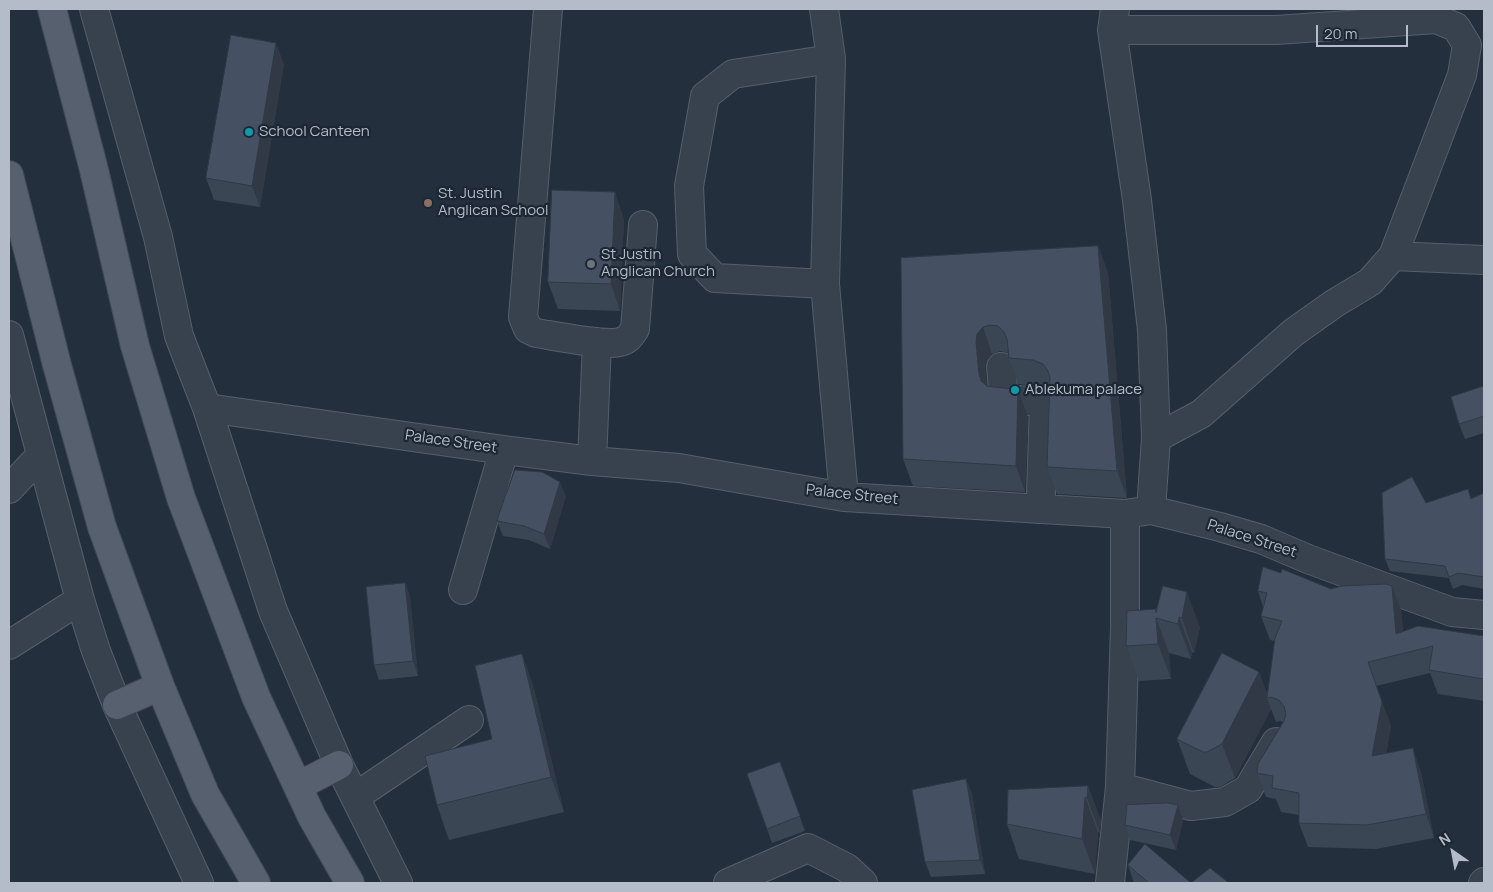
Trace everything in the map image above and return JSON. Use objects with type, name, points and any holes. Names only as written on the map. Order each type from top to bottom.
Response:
[{"type":"main road","points":[[52,9],[94,170],[135,346],[181,498],[256,697],[312,817],[350,883]]},
{"type":"main road","points":[[9,175],[57,365],[102,527],[160,686],[205,794],[256,883]]},
{"type":"main road","points":[[118,705],[160,686]]},
{"type":"main road","points":[[298,786],[339,765]]},
{"type":"street","points":[[94,9],[158,237],[179,336],[207,408],[273,611],[339,765],[398,883]]},
{"type":"street","points":[[548,9],[523,317],[528,329],[536,334],[597,342],[620,342],[628,338],[635,329],[643,225]]},
{"type":"street","points":[[824,9],[831,59],[825,284],[844,497]]},
{"type":"street","points":[[1110,883],[1120,787],[1124,627],[1138,512],[1156,438],[1152,330],[1114,19],[1276,30],[1436,19],[1456,27],[1484,69]]},
{"type":"street","points":[[1156,438],[1200,414],[1294,332],[1335,303],[1370,282],[1393,256],[1462,75],[1467,45]]},
{"type":"street","points":[[825,284],[715,278],[692,254],[690,186],[706,96],[733,74],[831,59]]},
{"type":"street","points":[[1393,256],[1484,260]]},
{"type":"street","points":[[9,334],[80,600],[96,651],[118,705],[199,883]]},
{"type":"street","points":[[592,461],[597,342]]},
{"type":"street","points":[[1001,366],[1004,399],[1041,402],[1044,404],[1041,494],[1038,509]]},
{"type":"street","name":"Palace Street","points":[[207,408],[504,450],[592,461],[679,468],[844,497],[1038,509],[1138,512],[1261,539],[1308,559],[1452,612],[1484,616]]},
{"type":"street","points":[[463,590],[504,450]]},
{"type":"street","points":[[9,489],[41,455]]},
{"type":"street","points":[[9,645],[80,600]]},
{"type":"street","points":[[355,797],[470,720]]},
{"type":"street","points":[[1120,787],[1191,806],[1225,802],[1248,790],[1279,737]]},
{"type":"street","points":[[728,883],[808,848],[847,868],[863,883]]},
{"type":"building","name":"School Canteen","points":[[231,35],[276,43],[252,186],[206,178]]},
{"type":"building","points":[[552,190],[615,192],[611,284],[548,282]]},
{"type":"building","name":"Ablekuma palace","points":[[1098,246],[1117,471],[1047,467],[1050,378],[1048,371],[1043,364],[1033,360],[1009,358],[1007,339],[1004,332],[998,326],[990,325],[983,327],[977,334],[979,374],[981,381],[987,386],[1018,390],[1016,466],[903,459],[901,258]]},
{"type":"building","points":[[1484,386],[1484,416],[1459,424],[1451,397]]},
{"type":"building","points":[[515,470],[542,472],[560,482],[544,534],[524,526],[497,521]]},
{"type":"building","points":[[1412,477],[1426,503],[1468,489],[1471,499],[1484,493],[1484,577],[1458,573],[1449,577],[1445,566],[1385,559],[1382,493]]},
{"type":"building","points":[[1263,567],[1281,573],[1282,569],[1331,589],[1342,586],[1386,584],[1392,586],[1396,634],[1418,626],[1484,636],[1484,679],[1429,670],[1433,646],[1368,662],[1382,702],[1372,756],[1413,748],[1426,814],[1367,825],[1299,823],[1299,793],[1272,788],[1273,776],[1257,773],[1258,764],[1284,721],[1286,714],[1284,706],[1279,700],[1271,697],[1267,698],[1275,638],[1282,621],[1261,616],[1267,593],[1258,591]]},
{"type":"building","points":[[405,583],[413,661],[374,665],[366,587]]},
{"type":"building","points":[[1163,586],[1187,592],[1182,618],[1179,617],[1178,624],[1156,618],[1158,644],[1126,646],[1127,611],[1156,609],[1156,612]]},
{"type":"building","points":[[1222,653],[1259,672],[1222,744],[1207,752],[1203,752],[1177,739]]},
{"type":"building","points":[[522,654],[551,777],[437,805],[425,756],[492,739],[475,666]]},
{"type":"building","points":[[780,762],[800,816],[767,829],[747,774]]},
{"type":"building","points":[[966,779],[980,860],[925,862],[912,790]]},
{"type":"building","points":[[1088,786],[1087,798],[1085,797],[1082,839],[1007,824],[1008,790]]},
{"type":"building","points":[[1168,803],[1178,805],[1170,835],[1125,825],[1127,805]]},
{"type":"building","points":[[1145,844],[1191,883],[1149,883],[1128,865]]},
{"type":"building","points":[[1210,868],[1229,883],[1191,883]]},
{"type":"place","name":"School Canteen","points":[[249,132]]},
{"type":"place","name":"St. Justin Anglican School","points":[[428,203]]},
{"type":"place","name":"St Justin Anglican Church","points":[[591,264]]},
{"type":"place","name":"Ablekuma palace","points":[[1015,390]]}]
